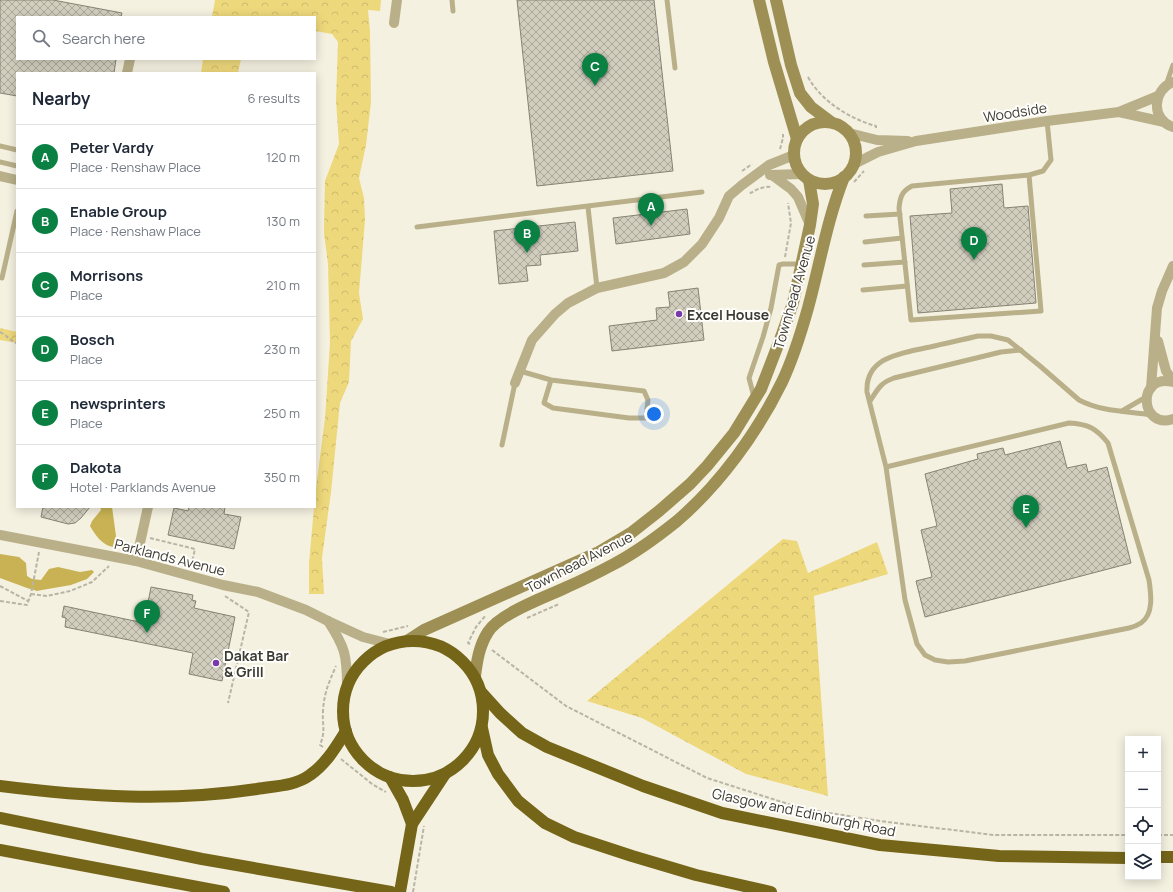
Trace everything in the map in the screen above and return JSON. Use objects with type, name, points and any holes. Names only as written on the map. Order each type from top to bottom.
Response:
[{"type":"highway","points":[[407,641],[427,642],[446,648],[458,656],[467,665],[475,676],[481,692],[484,710],[482,728],[477,742],[469,754],[458,765],[445,774],[432,779],[404,781],[390,777],[373,768],[358,754],[346,731],[343,720],[344,697],[347,686],[354,672],[364,660],[376,651],[390,644],[407,641]]},
{"type":"highway","name":"Glasgow and Edinburgh Road","points":[[481,692],[500,713],[522,733],[547,747],[643,786],[722,812],[880,845],[999,856],[1125,858]]},
{"type":"highway","points":[[482,728],[488,755],[498,774],[518,801],[545,823],[574,838],[632,856],[696,875],[772,892]]},
{"type":"highway","points":[[0,786],[50,792],[122,797],[201,796],[284,785],[299,781],[310,775],[326,761],[346,731]]},
{"type":"highway","points":[[400,892],[412,824],[445,774]]},
{"type":"highway","points":[[390,777],[400,795],[412,824]]},
{"type":"highway","points":[[0,818],[202,859],[391,892]]},
{"type":"highway","points":[[0,850],[224,892]]},
{"type":"highway","points":[[1161,857],[1173,857]]},
{"type":"street","points":[[394,23],[396,0]]},
{"type":"street","points":[[759,0],[774,62],[797,139]]},
{"type":"street","points":[[754,176],[772,175],[805,177],[818,183],[827,184],[849,180],[850,172],[856,156],[856,148],[849,133],[841,126],[831,122],[811,107],[800,93],[791,65],[776,0]]},
{"type":"street","points":[[128,72],[130,60]]},
{"type":"street","points":[[1158,96],[1169,84]]},
{"type":"street","name":"Woodside","points":[[854,164],[878,152],[916,141],[1047,121],[1119,112],[1158,96],[1157,109],[1159,116],[1170,126]]},
{"type":"street","name":"Woodside","points":[[1119,112],[1170,126]]},
{"type":"street","points":[[805,177],[796,165],[794,147],[797,139],[803,131],[811,125],[821,122],[831,122]]},
{"type":"street","name":"Woodside","points":[[849,133],[877,140],[916,141]]},
{"type":"street","points":[[514,383],[532,340],[555,314],[568,303],[597,288],[664,273],[684,262],[702,244],[719,218],[729,196],[769,165],[794,155]]},
{"type":"street","points":[[772,175],[791,188],[798,197],[810,225]]},
{"type":"street","points":[[0,176],[16,180]]},
{"type":"street","name":"Townhead Avenue","points":[[407,641],[424,630],[599,552],[631,533],[694,480],[734,433],[755,400],[782,337],[793,303],[810,225],[813,204],[805,177]]},
{"type":"street","name":"Townhead Avenue","points":[[475,676],[480,647],[488,632],[497,622],[515,611],[614,564],[643,547],[677,520],[708,492],[736,458],[761,419],[784,376],[797,344],[808,308],[830,218],[849,180]]},
{"type":"street","points":[[1173,266],[1167,278],[1159,303],[1147,406],[1152,415],[1159,419],[1165,421],[1173,419]]},
{"type":"street","points":[[1156,334],[1166,371],[1173,382]]},
{"type":"street","points":[[1148,392],[1156,384],[1162,382],[1173,382]]},
{"type":"street","points":[[136,562],[148,508]]},
{"type":"street","name":"Parklands Avenue","points":[[0,535],[120,558],[276,598],[306,610],[363,637],[390,644]]},
{"type":"street","points":[[328,621],[344,648],[347,663],[347,686]]},
{"type":"lane","points":[[452,0],[453,11]]},
{"type":"lane","points":[[667,0],[675,68]]},
{"type":"lane","points":[[1169,84],[1173,65]]},
{"type":"lane","points":[[1029,175],[1042,311],[911,320],[900,214],[900,197],[904,190],[912,186],[1029,175],[1043,171],[1051,160],[1047,121]]},
{"type":"lane","points":[[0,146],[16,150]]},
{"type":"lane","points":[[0,162],[16,166]]},
{"type":"lane","points":[[417,227],[702,192]]},
{"type":"lane","points":[[588,207],[597,288]]},
{"type":"lane","points":[[866,216],[900,214]]},
{"type":"lane","points":[[2,278],[16,215]]},
{"type":"lane","points":[[865,242],[902,238]]},
{"type":"lane","points":[[864,265],[905,262]]},
{"type":"lane","name":"Townhead Avenue","points":[[755,400],[749,378],[757,358],[771,308],[779,265],[802,264]]},
{"type":"lane","points":[[863,290],[907,286]]},
{"type":"lane","points":[[886,467],[1069,423],[1091,426],[1100,433],[1108,443],[1149,580],[1151,597],[1149,613],[1142,623],[1129,628],[965,661],[948,662],[935,660],[925,655],[917,644],[905,600],[886,467],[867,392],[866,385],[870,374],[881,362],[897,354],[978,336],[991,336],[1008,340],[1079,400],[1100,408],[1152,415]]},
{"type":"lane","points":[[870,401],[880,385],[894,378],[1001,352],[1021,350]]},
{"type":"lane","points":[[519,371],[551,380],[644,391],[648,400],[646,418],[629,418],[553,408],[544,403],[551,380]]},
{"type":"lane","points":[[502,445],[514,383]]},
{"type":"lane","points":[[1122,411],[1148,392]]},
{"type":"path","points":[[805,73],[812,85],[821,95],[845,113],[865,123],[876,126],[877,140]]},
{"type":"path","points":[[849,180],[867,167]]},
{"type":"path","points":[[0,332],[16,343]]},
{"type":"path","points":[[0,600],[27,605],[32,590],[40,543]]},
{"type":"path","points":[[31,594],[47,596],[70,591],[92,582],[120,558]]},
{"type":"path","points":[[0,586],[28,602]]},
{"type":"path","points":[[480,647],[468,643],[476,627],[495,608],[491,600]]},
{"type":"path","points":[[525,619],[559,604]]},
{"type":"path","points":[[228,703],[249,612]]},
{"type":"path","points":[[382,632],[412,625]]},
{"type":"path","points":[[495,644],[491,650],[566,706],[707,778],[804,809],[887,822],[994,835],[1125,835]]},
{"type":"path","points":[[336,664],[325,690],[323,712],[324,734],[320,745],[333,752],[372,784],[388,793]]},
{"type":"path","points":[[412,892],[426,819]]},
{"type":"path","points":[[1161,835],[1173,834]]},
{"type":"green space","points":[[215,0],[381,0],[380,11],[368,10],[370,31],[371,102],[366,145],[359,178],[364,198],[365,220],[359,293],[363,319],[351,341],[349,382],[340,403],[331,492],[322,558],[324,594],[309,594],[309,563],[314,508],[316,508],[316,488],[325,418],[330,343],[328,264],[324,233],[325,181],[339,144],[336,101],[338,42],[332,34],[316,31],[316,16],[212,16]]},
{"type":"green space","points":[[203,60],[241,60],[238,72],[201,72]]},
{"type":"green space","points":[[0,328],[16,332],[16,343],[0,340]]},
{"type":"green space","points":[[783,539],[797,541],[808,573],[877,542],[888,574],[814,596],[828,796],[746,774],[642,718],[587,701]]},
{"type":"shaded area","points":[[100,508],[112,508],[116,536],[113,547],[102,542],[90,526],[101,510]]},
{"type":"shaded area","points":[[0,554],[19,557],[26,563],[27,576],[32,579],[41,580],[49,569],[58,567],[80,572],[92,570],[94,572],[87,579],[71,585],[37,591],[0,578]]},
{"type":"building","points":[[0,0],[53,0],[122,13],[121,16],[16,16],[16,60],[116,60],[114,72],[16,72],[16,96],[0,93]]},
{"type":"building","points":[[517,0],[654,0],[673,171],[537,186]]},
{"type":"building","points":[[1002,184],[1004,208],[1028,206],[1036,303],[918,313],[910,216],[952,213],[950,189]]},
{"type":"building","points":[[687,209],[690,234],[616,244],[613,218]]},
{"type":"building","points":[[575,222],[578,251],[540,255],[541,265],[526,266],[528,281],[499,284],[494,231]]},
{"type":"building","name":"Excel House","points":[[698,288],[704,340],[612,351],[609,326],[657,320],[656,308],[670,307],[668,292]]},
{"type":"building","points":[[1060,441],[1067,468],[1086,464],[1088,472],[1107,467],[1131,563],[925,617],[916,581],[932,577],[921,530],[937,526],[925,474],[978,459],[977,454],[1003,448],[1005,455]]},
{"type":"building","points":[[43,508],[89,508],[75,523],[68,524],[41,517]]},
{"type":"building","points":[[174,508],[188,511],[189,508],[225,508],[224,514],[241,517],[234,549],[168,535]]},
{"type":"building","points":[[151,587],[193,595],[192,600],[196,601],[194,608],[235,617],[222,681],[189,674],[193,653],[65,627],[66,618],[62,617],[64,606],[144,623]]},
{"type":"place","name":"Morrisons","points":[[595,86]]},
{"type":"place","name":"Peter Vardy","points":[[651,226]]},
{"type":"place","name":"Enable Group","points":[[527,253]]},
{"type":"place","name":"Bosch","points":[[974,260]]},
{"type":"place","name":"Excel House","points":[[679,314]]},
{"type":"place","name":"newsprinters","points":[[1026,528]]},
{"type":"place","name":"Dakota","points":[[147,633]]},
{"type":"place","name":"Dakat Bar & Grill","points":[[216,663]]}]
